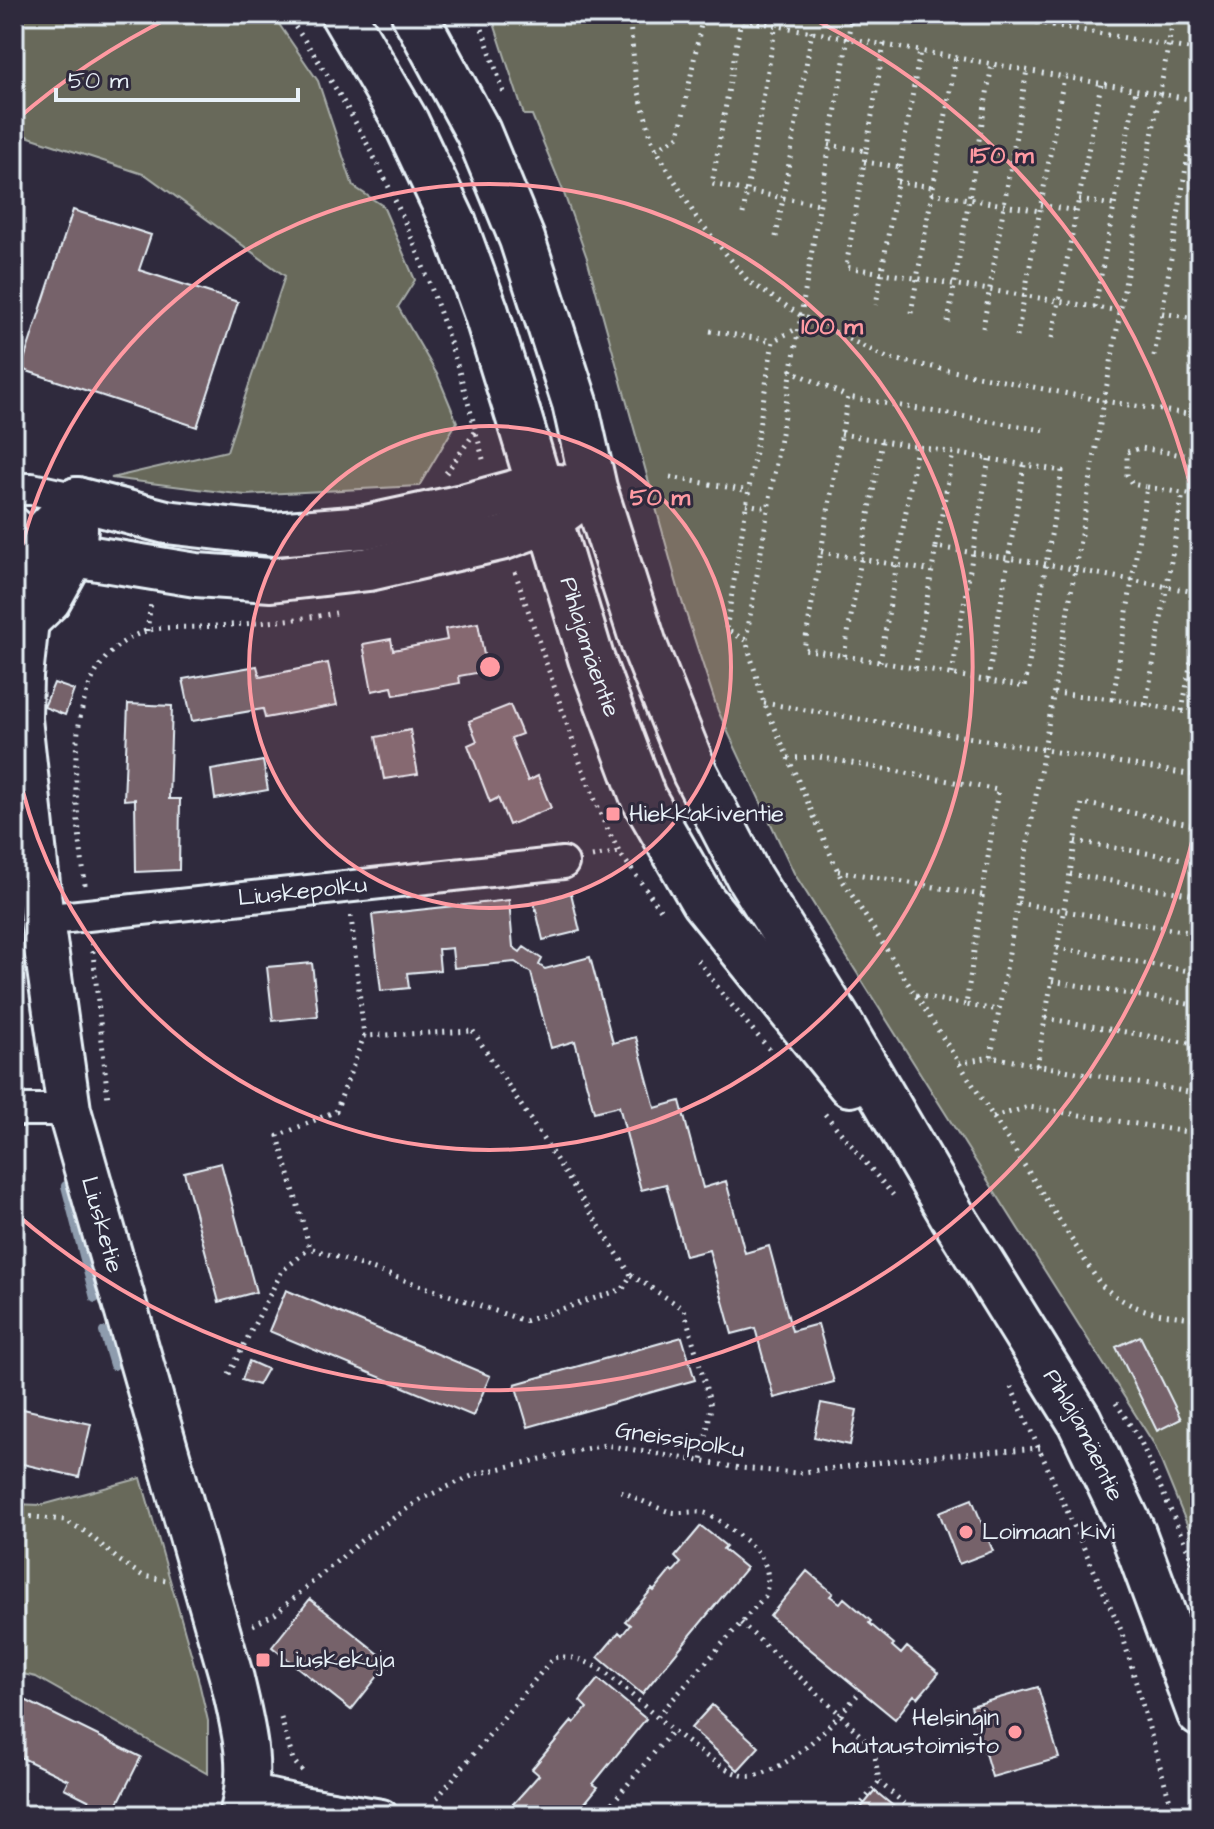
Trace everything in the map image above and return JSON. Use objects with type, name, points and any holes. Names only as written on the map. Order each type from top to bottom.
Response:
[{"type":"main road","name":"Pihlajamäentie","points":[[343,14],[406,122],[454,224],[486,312],[591,658],[643,797],[703,901],[952,1215]]},
{"type":"main road","name":"Pihlajamäentie","points":[[414,14],[478,132],[522,239],[575,403],[594,488],[644,645],[695,773],[749,877],[1079,1420],[1133,1533],[1200,1714]]},
{"type":"street","points":[[14,489],[32,489],[166,522],[273,534],[366,527],[463,506],[544,503],[594,488]]},
{"type":"street","name":"Liusketie","points":[[77,499],[42,539],[49,600],[27,621],[20,685],[20,719],[42,920],[69,1110],[221,1635],[247,1754],[245,1802]]},
{"type":"street","points":[[42,539],[183,573],[271,580],[369,569],[504,538],[544,503]]},
{"type":"street","name":"Liuskepolku","points":[[42,920],[563,863]]},
{"type":"street","points":[[14,1110],[69,1110]]},
{"type":"street","points":[[245,1802],[302,1802],[382,1815]]},
{"type":"path","points":[[286,14],[321,61],[374,152],[418,251],[448,330],[484,463]]},
{"type":"path","points":[[477,14],[509,107]]},
{"type":"path","points":[[629,14],[636,81],[656,149],[696,217],[748,281],[800,315],[887,358],[1104,401],[1200,416]]},
{"type":"path","points":[[656,149],[679,136],[703,14]]},
{"type":"path","points":[[711,14],[1198,100],[1154,356]]},
{"type":"path","points":[[852,14],[746,640],[764,703],[838,871],[1100,1284],[1122,1302],[1151,1312],[1198,1319],[1200,1300]]},
{"type":"path","points":[[989,14],[1200,51]]},
{"type":"path","points":[[991,1057],[1174,14]]},
{"type":"path","points":[[741,19],[712,184],[819,204]]},
{"type":"path","points":[[743,214],[776,24]]},
{"type":"path","points":[[776,237],[812,31]]},
{"type":"path","points":[[884,44],[846,267],[1120,311]]},
{"type":"path","points":[[876,305],[920,51]]},
{"type":"path","points":[[911,313],[956,57]]},
{"type":"path","points":[[948,322],[992,64]]},
{"type":"path","points":[[983,328],[1027,70]]},
{"type":"path","points":[[1017,337],[1064,77]]},
{"type":"path","points":[[1052,338],[1101,84]]},
{"type":"path","points":[[1095,307],[1136,90]]},
{"type":"path","points":[[829,145],[866,151]]},
{"type":"path","points":[[864,162],[900,167]]},
{"type":"path","points":[[897,182],[968,200],[1076,211]]},
{"type":"path","points":[[1079,200],[1114,205]]},
{"type":"path","points":[[1190,361],[1200,304]]},
{"type":"path","points":[[1162,313],[1199,319]]},
{"type":"path","points":[[710,331],[773,341],[797,328]]},
{"type":"path","points":[[746,640],[726,630],[773,341]]},
{"type":"path","points":[[790,370],[848,397],[1049,431]]},
{"type":"path","points":[[841,434],[1062,471],[1025,687],[804,649],[841,434],[848,397]]},
{"type":"path","points":[[444,476],[476,431]]},
{"type":"path","points":[[844,656],[882,441]]},
{"type":"path","points":[[880,662],[917,447]]},
{"type":"path","points":[[1200,458],[1141,448],[1127,452],[1127,475],[1132,484],[1200,496]]},
{"type":"path","points":[[915,668],[953,453]]},
{"type":"path","points":[[952,674],[989,459]]},
{"type":"path","points":[[988,680],[1024,465]]},
{"type":"path","points":[[670,477],[749,491]]},
{"type":"path","points":[[1113,699],[1147,487]]},
{"type":"path","points":[[1146,705],[1183,493]]},
{"type":"path","points":[[746,504],[768,508]]},
{"type":"path","points":[[936,547],[1200,593]]},
{"type":"path","points":[[821,552],[932,571]]},
{"type":"path","points":[[502,579],[517,579]]},
{"type":"path","points":[[1182,711],[1200,610]]},
{"type":"path","points":[[89,915],[75,769],[83,703],[90,679],[104,660],[123,644],[147,631],[341,612]]},
{"type":"path","points":[[1054,693],[1113,699],[1200,714]]},
{"type":"path","points":[[764,703],[1200,776]]},
{"type":"path","points":[[788,758],[819,757],[998,790],[966,1005]]},
{"type":"path","points":[[1037,1066],[1082,803],[1200,826]]},
{"type":"path","points":[[1075,841],[1200,862]]},
{"type":"path","points":[[838,871],[982,895]]},
{"type":"path","points":[[1070,874],[1200,896]]},
{"type":"path","points":[[310,1248],[278,1136],[336,1111],[364,1036],[348,887]]},
{"type":"path","points":[[1018,903],[1200,934]]},
{"type":"path","points":[[1057,948],[1200,973]]},
{"type":"path","points":[[1052,981],[1200,1006]]},
{"type":"path","points":[[914,994],[999,1010]]},
{"type":"path","points":[[1045,1018],[1200,1045]]},
{"type":"path","points":[[364,1036],[473,1031],[631,1275],[684,1309],[711,1406],[702,1461]]},
{"type":"path","points":[[959,1063],[991,1057],[1200,1094]]},
{"type":"path","points":[[993,1117],[1029,1107],[1200,1134]]},
{"type":"path","points":[[310,1248],[525,1321],[623,1289],[631,1275]]},
{"type":"path","points":[[229,1374],[282,1271],[310,1248]]},
{"type":"path","name":"Gneissipolku","points":[[221,1635],[275,1614],[362,1540],[421,1499],[476,1474],[605,1445],[740,1468],[796,1473],[923,1457],[1040,1448],[1121,1630],[1174,1815]]},
{"type":"path","points":[[621,1491],[669,1512],[709,1514],[748,1542],[761,1555],[768,1569],[765,1596],[658,1716]]},
{"type":"path","points":[[14,1515],[64,1520],[86,1532],[143,1576],[206,1584]]},
{"type":"path","points":[[741,1623],[840,1714],[874,1750],[879,1782],[918,1815]]},
{"type":"path","points":[[437,1798],[553,1658],[564,1656],[598,1666],[702,1754],[736,1775],[751,1776],[774,1767],[808,1747],[861,1691]]},
{"type":"path","points":[[602,1815],[673,1730]]},
{"type":"path","points":[[852,1815],[879,1782]]},
{"type":"green space","points":[[14,14],[272,14],[318,81],[353,186],[383,206],[415,280],[398,307],[438,376],[457,422],[419,486],[245,495],[111,478],[227,451],[285,276],[146,175],[14,132]]},
{"type":"green space","points":[[491,14],[1200,14],[1200,1556],[1154,1444],[794,873],[718,711],[680,595],[587,258],[532,115],[524,115]]},
{"type":"green space","points":[[141,1478],[208,1721],[208,1774],[36,1677],[14,1672],[14,1504],[42,1505]]},
{"type":"building","points":[[14,194],[24,197],[14,226]]},
{"type":"building","points":[[73,210],[151,235],[139,270],[238,302],[197,427],[21,369]]},
{"type":"building","points":[[478,623],[487,671],[459,676],[460,683],[394,695],[392,687],[372,691],[363,644],[391,639],[393,650],[447,640],[445,629]]},
{"type":"building","points":[[328,663],[337,705],[265,718],[263,709],[192,721],[183,679],[257,666],[260,677]]},
{"type":"building","points":[[54,683],[74,690],[65,715],[44,707]]},
{"type":"building","points":[[128,704],[172,706],[169,799],[180,799],[179,870],[136,872],[135,799],[124,800]]},
{"type":"building","points":[[510,705],[522,734],[511,738],[522,766],[528,781],[538,776],[551,808],[509,825],[498,798],[490,802],[468,745],[477,741],[469,721]]},
{"type":"building","points":[[410,730],[418,774],[384,779],[376,737]]},
{"type":"building","points":[[263,761],[268,790],[215,799],[211,770]]},
{"type":"building","points":[[571,893],[580,931],[543,940],[534,902]]},
{"type":"building","points":[[509,900],[513,947],[520,952],[524,947],[542,959],[539,965],[545,969],[590,957],[613,1043],[636,1037],[655,1108],[680,1101],[703,1188],[726,1181],[745,1253],[769,1246],[792,1331],[818,1324],[834,1382],[774,1398],[755,1328],[732,1334],[709,1250],[685,1256],[666,1184],[641,1190],[619,1106],[594,1112],[575,1041],[551,1048],[531,973],[515,962],[454,968],[452,948],[438,949],[440,970],[407,973],[409,988],[381,991],[372,915]]},
{"type":"building","points":[[312,963],[318,1016],[273,1021],[267,967]]},
{"type":"building","points":[[221,1163],[256,1292],[219,1302],[184,1172]]},
{"type":"building","points":[[286,1290],[490,1376],[473,1416],[269,1331]]},
{"type":"building","points":[[1140,1336],[1181,1419],[1157,1431],[1116,1347]]},
{"type":"building","points":[[682,1337],[695,1380],[528,1427],[515,1384]]},
{"type":"building","points":[[249,1361],[267,1369],[258,1385],[242,1380]]},
{"type":"building","points":[[821,1403],[857,1410],[850,1445],[814,1437]]},
{"type":"building","points":[[14,1407],[91,1424],[79,1477],[14,1462]]},
{"type":"building","name":"Loimaan kivi","points":[[972,1499],[993,1551],[959,1564],[939,1512]]},
{"type":"building","points":[[1200,1510],[1200,1542],[1193,1512]]},
{"type":"building","points":[[701,1526],[726,1546],[723,1549],[746,1568],[642,1694],[598,1657],[619,1632],[622,1635],[630,1625],[625,1621],[652,1589],[654,1591],[681,1563],[675,1557]]},
{"type":"building","points":[[807,1571],[833,1593],[830,1596],[840,1603],[844,1598],[871,1621],[869,1623],[901,1654],[907,1647],[939,1673],[918,1698],[914,1695],[895,1719],[770,1616]]},
{"type":"building","points":[[310,1599],[389,1662],[351,1710],[272,1647]]},
{"type":"building","points":[[598,1679],[646,1719],[593,1784],[598,1787],[575,1815],[504,1814],[539,1775],[532,1769],[572,1721],[574,1723],[587,1708],[580,1701]]},
{"type":"building","name":"Helsingin hautaustoimisto","points":[[1038,1687],[1059,1758],[992,1777],[971,1706]]},
{"type":"building","points":[[14,1699],[27,1701],[141,1757],[114,1811],[122,1815],[85,1815],[92,1802],[64,1788],[68,1780],[14,1754]]},
{"type":"building","points":[[712,1705],[759,1747],[738,1770],[691,1728]]},
{"type":"building","points":[[875,1791],[898,1810],[901,1815],[855,1815]]},
{"type":"building","points":[[1047,1808],[1049,1815],[1015,1815]]},
{"type":"waterway","points":[[66,1186],[95,1298]]},
{"type":"waterway","points":[[104,1332],[114,1365]]},
{"type":"place","name":"Hiekkakiventie","points":[[613,814]]},
{"type":"place","name":"Loimaan kivi","points":[[966,1532]]},
{"type":"place","name":"Liuskekuja","points":[[263,1660]]},
{"type":"place","name":"Helsingin hautaustoimisto","points":[[1015,1732]]}]
